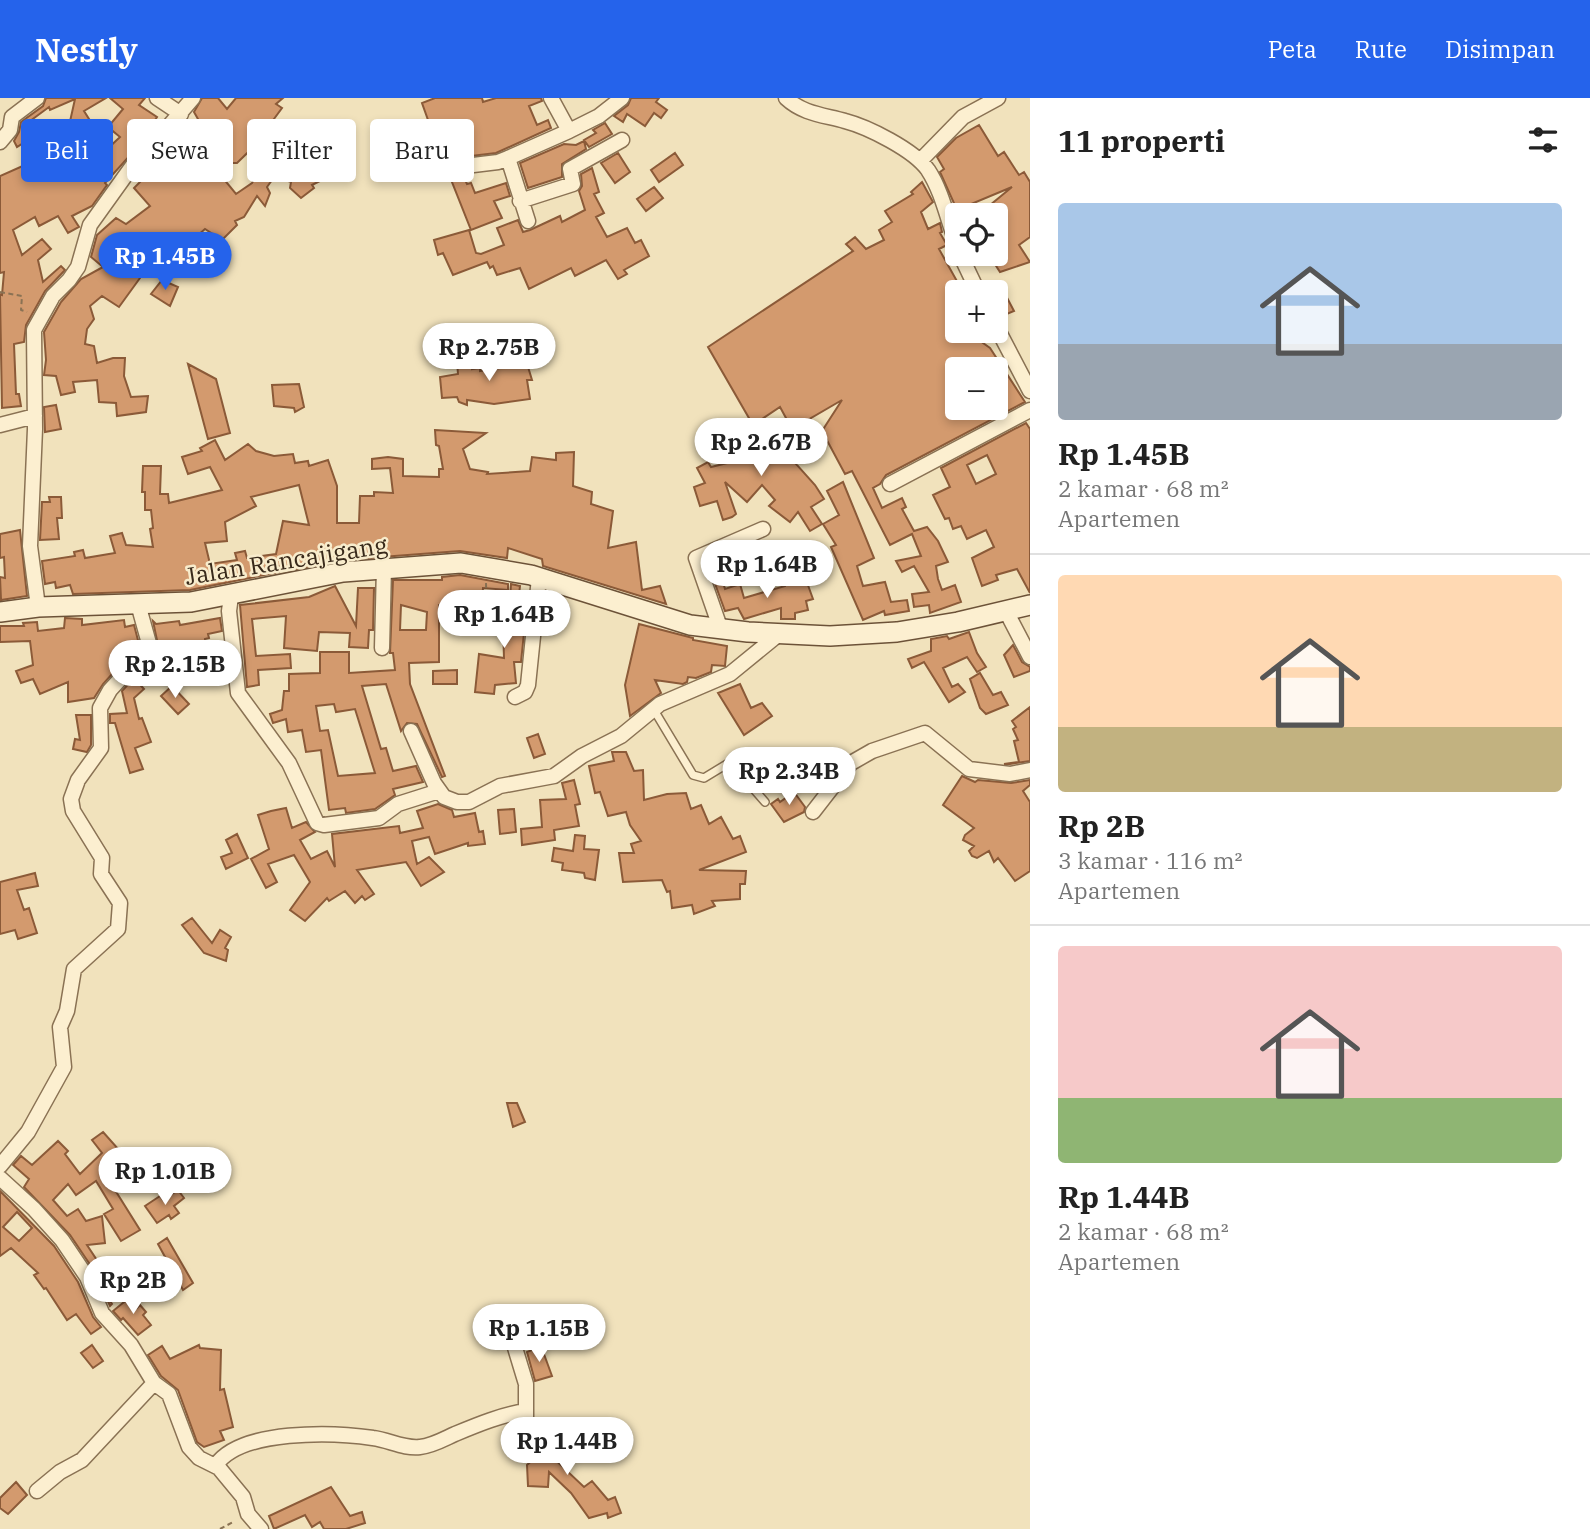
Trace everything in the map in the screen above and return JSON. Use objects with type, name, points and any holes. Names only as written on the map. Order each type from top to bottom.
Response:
[{"type":"main road","name":"Jalan Rancajigang","points":[[0,612],[38,607],[191,602],[231,596],[317,576],[384,567],[460,563],[539,578],[690,625],[721,630],[858,635],[897,632],[1030,605]]},
{"type":"street","points":[[0,142],[10,130],[12,117],[37,98]]},
{"type":"street","points":[[157,98],[181,114]]},
{"type":"street","points":[[38,607],[30,546],[35,416],[34,330],[53,296],[78,267],[90,225],[105,200],[193,98]]},
{"type":"street","points":[[551,98],[569,131]]},
{"type":"street","points":[[474,165],[498,162],[569,131],[599,116],[622,98]]},
{"type":"street","points":[[786,98],[794,106],[811,113],[856,124],[917,159],[930,174],[945,214]]},
{"type":"street","points":[[917,159],[963,117],[998,98]]},
{"type":"street","points":[[520,201],[573,184],[570,169],[622,140]]},
{"type":"street","points":[[508,158],[527,221]]},
{"type":"street","points":[[1005,343],[1030,391]]},
{"type":"street","points":[[890,484],[1030,410]]},
{"type":"street","points":[[0,425],[35,416]]},
{"type":"street","points":[[721,630],[697,557],[763,529]]},
{"type":"street","points":[[382,648],[384,567]]},
{"type":"street","points":[[515,697],[525,692],[528,685],[539,578]]},
{"type":"street","points":[[231,596],[229,611],[238,693],[289,763],[317,823],[324,825],[379,818],[398,804],[439,790]]},
{"type":"street","points":[[0,1166],[28,1132],[64,1067],[61,1025],[68,1009],[74,969],[118,929],[121,905],[104,881],[100,872],[102,858],[74,811],[71,799],[78,780],[101,748],[100,708],[110,690],[150,647],[138,604]]},
{"type":"street","points":[[1006,611],[1030,657]]},
{"type":"street","points":[[411,731],[439,790],[450,801],[469,802],[500,786],[554,775],[582,756],[621,736],[669,699],[725,677],[779,634]]},
{"type":"street","points":[[813,812],[851,763],[872,751],[925,733],[969,769],[1010,774],[1030,770]]},
{"type":"street","points":[[0,1178],[34,1209],[62,1240],[81,1267],[102,1313],[131,1345],[154,1383],[169,1394],[191,1451],[202,1460],[216,1465],[243,1497],[248,1514],[261,1529]]},
{"type":"street","points":[[506,1318],[526,1384],[527,1433],[532,1450]]},
{"type":"street","points":[[37,1492],[60,1472],[82,1460],[154,1383]]},
{"type":"street","points":[[216,1465],[224,1454],[233,1449],[298,1434],[370,1438],[409,1447],[424,1447],[500,1416],[526,1411]]},
{"type":"lane","points":[[654,709],[693,775],[704,778],[726,764],[731,764],[765,802]]},
{"type":"path","points":[[0,292],[22,296],[21,312],[46,312]]},
{"type":"path","points":[[486,568],[487,618]]},
{"type":"path","points":[[220,1529],[248,1514]]},
{"type":"building","points":[[46,98],[106,98],[84,111],[89,119],[71,119],[75,99],[50,110],[49,107],[33,119],[25,119],[43,106]]},
{"type":"building","points":[[110,98],[145,98],[139,105],[157,117],[127,119],[127,159],[113,174],[113,144],[120,137],[113,131],[113,121],[123,109]]},
{"type":"building","points":[[202,98],[218,98],[227,109],[236,98],[283,98],[276,104],[282,108],[274,119],[247,119],[247,153],[237,163],[233,163],[233,119],[198,119],[194,112]]},
{"type":"building","points":[[435,98],[482,98],[483,102],[496,98],[541,98],[542,101],[529,106],[537,125],[548,120],[551,128],[496,153],[474,156],[474,119],[428,119],[422,103]]},
{"type":"building","points":[[631,98],[659,98],[656,102],[667,110],[661,118],[654,113],[645,126],[627,114],[623,122],[614,116],[628,105]]},
{"type":"building","points":[[21,122],[21,144],[17,147],[14,141]]},
{"type":"building","points":[[605,123],[612,134],[589,147],[584,140],[596,133],[593,130]]},
{"type":"building","points":[[979,125],[998,156],[1004,152],[1019,175],[1024,172],[1030,182],[1030,237],[1019,245],[1030,262],[1000,272],[996,266],[1008,266],[1008,203],[993,203],[1012,187],[974,203],[954,203],[940,172],[944,169],[937,157],[956,138]]},
{"type":"building","points":[[584,141],[586,149],[562,164],[562,177],[528,188],[520,163],[564,144],[576,145]]},
{"type":"building","points":[[618,153],[630,172],[615,183],[601,163]]},
{"type":"building","points":[[675,153],[683,165],[659,182],[651,170]]},
{"type":"building","points":[[21,167],[21,182],[106,182],[107,185],[92,206],[72,216],[79,227],[68,233],[58,216],[39,226],[35,217],[13,230],[22,255],[42,239],[51,249],[38,260],[43,282],[61,266],[65,270],[45,291],[26,325],[24,342],[14,344],[16,394],[19,394],[21,406],[2,408],[0,294],[2,295],[4,272],[0,273],[0,176]]},
{"type":"building","points":[[592,168],[599,192],[594,194],[604,213],[596,217],[607,237],[627,228],[635,243],[641,240],[649,256],[624,270],[627,274],[618,279],[606,260],[575,276],[571,268],[529,289],[520,268],[497,275],[493,266],[490,268],[487,262],[453,275],[443,253],[438,255],[434,240],[469,230],[476,253],[481,254],[504,245],[497,228],[518,220],[523,232],[560,216],[562,222],[585,210],[579,191],[582,186],[581,174]]},
{"type":"building","points":[[140,182],[226,182],[236,194],[253,182],[271,182],[267,187],[270,193],[265,206],[257,196],[244,217],[235,221],[237,225],[222,240],[205,229],[189,243],[199,249],[185,259],[155,238],[166,270],[162,280],[148,267],[119,307],[102,296],[90,306],[94,319],[87,329],[85,344],[94,346],[97,363],[113,358],[125,358],[124,376],[131,397],[148,396],[146,412],[117,416],[116,403],[99,402],[97,380],[73,382],[75,392],[61,395],[56,376],[44,375],[44,332],[61,302],[81,279],[103,267],[91,257],[97,235],[116,218],[126,224],[150,206],[134,188]]},
{"type":"building","points":[[291,182],[318,182],[301,198],[290,188]]},
{"type":"building","points":[[452,182],[471,183],[475,193],[506,183],[510,196],[494,201],[502,218],[471,230]]},
{"type":"building","points":[[922,182],[933,202],[921,212],[928,229],[940,223],[940,233],[945,246],[939,249],[945,266],[948,266],[956,280],[945,280],[945,343],[983,343],[996,357],[945,357],[945,420],[991,420],[886,475],[880,484],[873,488],[882,508],[902,498],[906,507],[902,509],[914,531],[927,527],[938,541],[948,562],[936,566],[938,579],[942,590],[955,585],[961,602],[930,613],[929,605],[914,607],[912,594],[929,592],[914,566],[902,572],[896,561],[921,556],[912,534],[890,545],[852,471],[845,474],[822,431],[842,400],[792,429],[780,407],[753,425],[708,347],[853,251],[846,244],[855,237],[866,249],[884,240],[879,230],[892,222],[885,211],[913,194],[911,192]]},
{"type":"building","points":[[654,187],[663,198],[646,211],[637,199]]},
{"type":"building","points":[[162,280],[178,287],[170,306],[151,294]]},
{"type":"building","points":[[1008,300],[1014,311],[1008,314]]},
{"type":"building","points":[[525,357],[532,380],[527,380],[530,399],[494,404],[467,400],[467,405],[459,402],[457,397],[442,398],[440,377],[458,374],[457,361],[472,359],[472,369],[480,368],[480,371],[500,368],[499,364],[508,362],[507,360]]},
{"type":"building","points":[[188,364],[216,379],[230,433],[208,439]]},
{"type":"building","points":[[1008,376],[1025,402],[1008,411]]},
{"type":"building","points":[[299,384],[304,407],[295,412],[294,408],[274,406],[272,385]]},
{"type":"building","points":[[56,405],[61,429],[45,432],[44,407]]},
{"type":"building","points":[[1026,423],[1030,429],[1030,593],[1017,569],[996,575],[998,580],[982,586],[972,558],[994,547],[986,530],[967,539],[961,526],[953,529],[949,518],[945,519],[933,495],[950,487],[941,468]],"holes":[[[987,455],[996,474],[976,484],[967,465]]]},
{"type":"building","points":[[758,425],[781,453],[794,445],[804,458],[796,464],[824,499],[811,507],[822,524],[810,531],[798,512],[790,522],[769,506],[775,500],[762,485],[747,502],[725,482],[736,514],[732,517],[723,520],[717,501],[700,506],[694,487],[705,483],[697,468],[708,462],[711,467],[731,462],[723,444]]},
{"type":"building","points":[[435,430],[486,433],[463,449],[470,469],[488,472],[487,474],[530,471],[532,457],[556,460],[556,453],[574,452],[573,486],[592,492],[591,504],[613,511],[608,548],[636,542],[642,590],[660,586],[666,604],[543,566],[542,559],[508,548],[507,558],[460,551],[342,560],[296,569],[278,566],[279,572],[190,590],[73,594],[70,585],[56,588],[55,582],[45,584],[42,561],[75,556],[74,552],[83,550],[85,558],[115,553],[110,536],[122,533],[126,545],[153,547],[151,510],[145,510],[145,492],[142,492],[143,466],[161,466],[160,494],[168,494],[169,503],[222,490],[210,467],[188,474],[182,457],[202,451],[200,448],[215,440],[225,460],[248,444],[256,451],[274,456],[293,454],[295,463],[308,461],[309,466],[328,460],[337,486],[337,523],[359,523],[360,496],[374,496],[374,492],[393,493],[390,468],[372,469],[372,459],[403,459],[403,476],[439,477],[439,469],[443,469],[439,446],[436,445]],"holes":[[[299,485],[309,525],[283,521],[276,554],[247,558],[245,551],[235,553],[237,560],[210,564],[205,543],[227,541],[225,522],[256,506],[251,497]]]},
{"type":"building","points":[[843,482],[874,558],[857,566],[863,586],[885,582],[891,602],[907,600],[909,611],[885,615],[884,611],[863,620],[831,547],[836,545],[823,524],[839,515],[827,491]]},
{"type":"building","points":[[49,497],[61,497],[62,518],[57,518],[59,539],[40,540],[42,502],[50,502]]},
{"type":"building","points":[[20,530],[27,596],[1,600],[0,577],[5,578],[4,557],[0,558],[0,534]]},
{"type":"building","points":[[460,575],[508,584],[508,590],[483,588],[482,603],[466,602],[466,606],[439,605],[439,662],[409,663],[410,684],[445,776],[442,777],[417,724],[407,723],[401,731],[386,684],[362,686],[381,749],[386,748],[393,771],[416,766],[423,782],[393,789],[395,795],[375,809],[346,813],[345,808],[329,810],[321,750],[306,752],[302,730],[288,732],[286,719],[273,723],[270,714],[282,710],[284,691],[289,691],[289,674],[320,673],[320,652],[349,652],[349,673],[395,670],[393,653],[390,653],[393,580],[442,580],[442,577]],"holes":[[[401,605],[427,612],[426,630],[400,630]],[[334,704],[336,712],[355,709],[375,773],[338,776],[328,730],[320,731],[316,706]]]},
{"type":"building","points":[[805,577],[813,599],[806,601],[808,610],[795,613],[795,619],[781,619],[781,608],[744,619],[738,608],[725,611],[714,581],[722,579],[725,589],[740,584],[744,598]]},
{"type":"building","points":[[511,584],[520,586],[518,603],[527,603],[521,662],[514,662],[516,683],[495,685],[494,694],[475,692],[479,654],[504,658],[503,626],[508,626]]},
{"type":"building","points":[[335,586],[356,626],[358,588],[374,588],[373,630],[369,630],[368,648],[349,647],[350,633],[319,632],[317,651],[284,648],[286,616],[252,619],[256,656],[290,654],[291,668],[258,670],[259,685],[247,687],[240,605],[309,597]]},
{"type":"building","points":[[547,593],[560,597],[552,629],[544,627]]},
{"type":"building","points":[[65,618],[82,619],[82,625],[124,620],[125,627],[134,625],[139,644],[94,698],[68,702],[68,682],[40,694],[33,679],[21,683],[16,671],[33,665],[30,641],[0,642],[0,626],[24,626],[23,623],[37,622],[38,631],[64,628]]},
{"type":"building","points":[[220,618],[222,631],[208,634],[209,638],[205,639],[206,648],[192,650],[191,644],[166,650],[168,654],[161,658],[162,660],[137,675],[159,650],[153,621],[156,624],[179,621],[180,625]]},
{"type":"building","points":[[639,624],[693,640],[727,646],[725,666],[712,665],[711,672],[696,678],[688,677],[683,684],[655,680],[661,693],[630,716],[625,685]]},
{"type":"building","points":[[969,632],[986,667],[977,672],[967,657],[943,668],[952,687],[958,684],[965,692],[949,702],[924,662],[912,668],[908,659],[931,651],[931,639],[947,636],[949,639]]},
{"type":"building","points":[[1013,645],[1022,662],[1030,667],[1030,671],[1014,677],[1004,655]]},
{"type":"building","points":[[457,670],[457,684],[433,684],[433,671]]},
{"type":"building","points":[[980,673],[993,695],[1001,692],[1008,705],[986,714],[980,708],[970,679]]},
{"type":"building","points":[[134,678],[144,689],[134,698],[139,719],[142,718],[151,742],[135,748],[143,769],[130,773],[115,723],[110,723],[110,714],[127,713],[122,691]]},
{"type":"building","points":[[740,684],[751,708],[762,703],[772,716],[744,735],[718,693]]},
{"type":"building","points":[[172,686],[189,704],[178,714],[161,696]]},
{"type":"building","points":[[1030,707],[1030,761],[1004,764],[1019,762],[1014,741],[1018,740],[1013,729],[1016,727],[1012,721]]},
{"type":"building","points":[[76,715],[91,715],[91,745],[87,752],[73,749],[75,739],[80,740]]},
{"type":"building","points":[[538,734],[545,754],[534,758],[527,738]]},
{"type":"building","points":[[612,752],[626,752],[634,771],[643,770],[644,800],[667,794],[686,793],[691,809],[701,805],[709,824],[721,817],[733,839],[740,836],[746,852],[699,870],[746,871],[745,884],[740,884],[740,899],[712,901],[715,906],[694,914],[692,905],[672,908],[670,891],[667,892],[662,880],[623,882],[619,853],[634,853],[631,844],[641,841],[630,825],[626,812],[608,816],[600,792],[595,793],[589,766],[614,761]]},
{"type":"building","points":[[962,776],[975,782],[1011,783],[1030,780],[1030,785],[1023,791],[1030,802],[1030,871],[1015,881],[998,858],[994,862],[989,851],[977,858],[972,856],[969,851],[974,846],[963,840],[974,828],[943,805]]},
{"type":"building","points":[[574,780],[580,804],[575,805],[579,826],[554,830],[555,840],[522,845],[521,829],[542,827],[540,800],[566,799],[562,783]]},
{"type":"building","points":[[794,792],[805,807],[804,812],[784,822],[771,804],[778,799],[780,802]]},
{"type":"building","points":[[438,804],[452,810],[454,817],[475,813],[485,844],[468,846],[468,843],[435,854],[429,837],[412,841],[417,864],[429,857],[444,872],[421,886],[406,862],[357,870],[374,894],[365,900],[362,896],[355,903],[345,891],[329,901],[327,898],[305,921],[290,910],[310,882],[294,855],[268,864],[277,882],[266,888],[251,859],[269,849],[258,815],[271,811],[286,808],[292,828],[306,822],[315,832],[300,840],[311,859],[327,851],[335,867],[332,834],[399,826],[400,833],[423,828],[417,811]]},
{"type":"building","points":[[514,809],[516,832],[500,834],[498,810]]},
{"type":"building","points":[[237,834],[248,858],[226,869],[221,857],[232,853],[226,840]]},
{"type":"building","points":[[575,835],[585,836],[584,849],[599,850],[595,880],[585,878],[584,873],[562,870],[563,863],[552,861],[554,848],[573,851]]},
{"type":"building","points":[[35,873],[38,886],[17,890],[24,910],[29,908],[37,933],[18,939],[15,930],[0,934],[0,882]]},
{"type":"building","points":[[192,918],[212,943],[220,930],[231,937],[225,948],[228,950],[226,961],[204,953],[182,925]]},
{"type":"building","points":[[507,1103],[517,1103],[525,1122],[513,1127]]},
{"type":"building","points":[[103,1132],[120,1151],[100,1166],[140,1230],[121,1241],[104,1214],[113,1209],[96,1181],[76,1195],[68,1184],[53,1200],[67,1216],[78,1209],[86,1221],[102,1216],[105,1243],[87,1245],[114,1286],[105,1294],[112,1304],[110,1306],[95,1272],[70,1235],[24,1187],[29,1179],[13,1165],[21,1156],[32,1165],[58,1141],[68,1151],[65,1154],[80,1174],[102,1153],[92,1140]]},
{"type":"building","points":[[178,1190],[184,1198],[174,1206],[179,1213],[171,1219],[169,1215],[157,1223],[145,1206],[160,1196],[163,1200]]},
{"type":"building","points":[[0,1191],[54,1246],[78,1282],[93,1317],[101,1327],[91,1334],[76,1314],[67,1320],[34,1275],[38,1273],[11,1248],[0,1256]],"holes":[[[17,1212],[32,1228],[19,1241],[3,1227]]]},
{"type":"building","points":[[167,1238],[193,1283],[183,1290],[158,1244]]},
{"type":"building","points":[[129,1298],[137,1308],[140,1305],[146,1312],[143,1315],[151,1325],[138,1335],[113,1311]]},
{"type":"building","points":[[92,1345],[103,1361],[93,1368],[81,1353]]},
{"type":"building","points":[[199,1345],[200,1348],[221,1350],[220,1390],[224,1389],[233,1427],[220,1431],[224,1440],[204,1447],[197,1442],[178,1390],[161,1376],[148,1355],[162,1346],[170,1359]]},
{"type":"building","points":[[541,1346],[552,1376],[535,1381],[527,1352]]},
{"type":"building","points":[[538,1431],[569,1436],[568,1455],[549,1454],[584,1487],[592,1481],[608,1500],[615,1497],[621,1513],[608,1518],[607,1513],[589,1518],[571,1493],[549,1472],[548,1487],[528,1486],[527,1465],[541,1452]]},
{"type":"building","points":[[16,1482],[27,1495],[8,1514],[0,1508],[0,1498]]},
{"type":"building","points":[[331,1487],[350,1516],[362,1512],[365,1523],[346,1529],[324,1529],[320,1522],[312,1527],[305,1515],[274,1529],[269,1516]]}]
